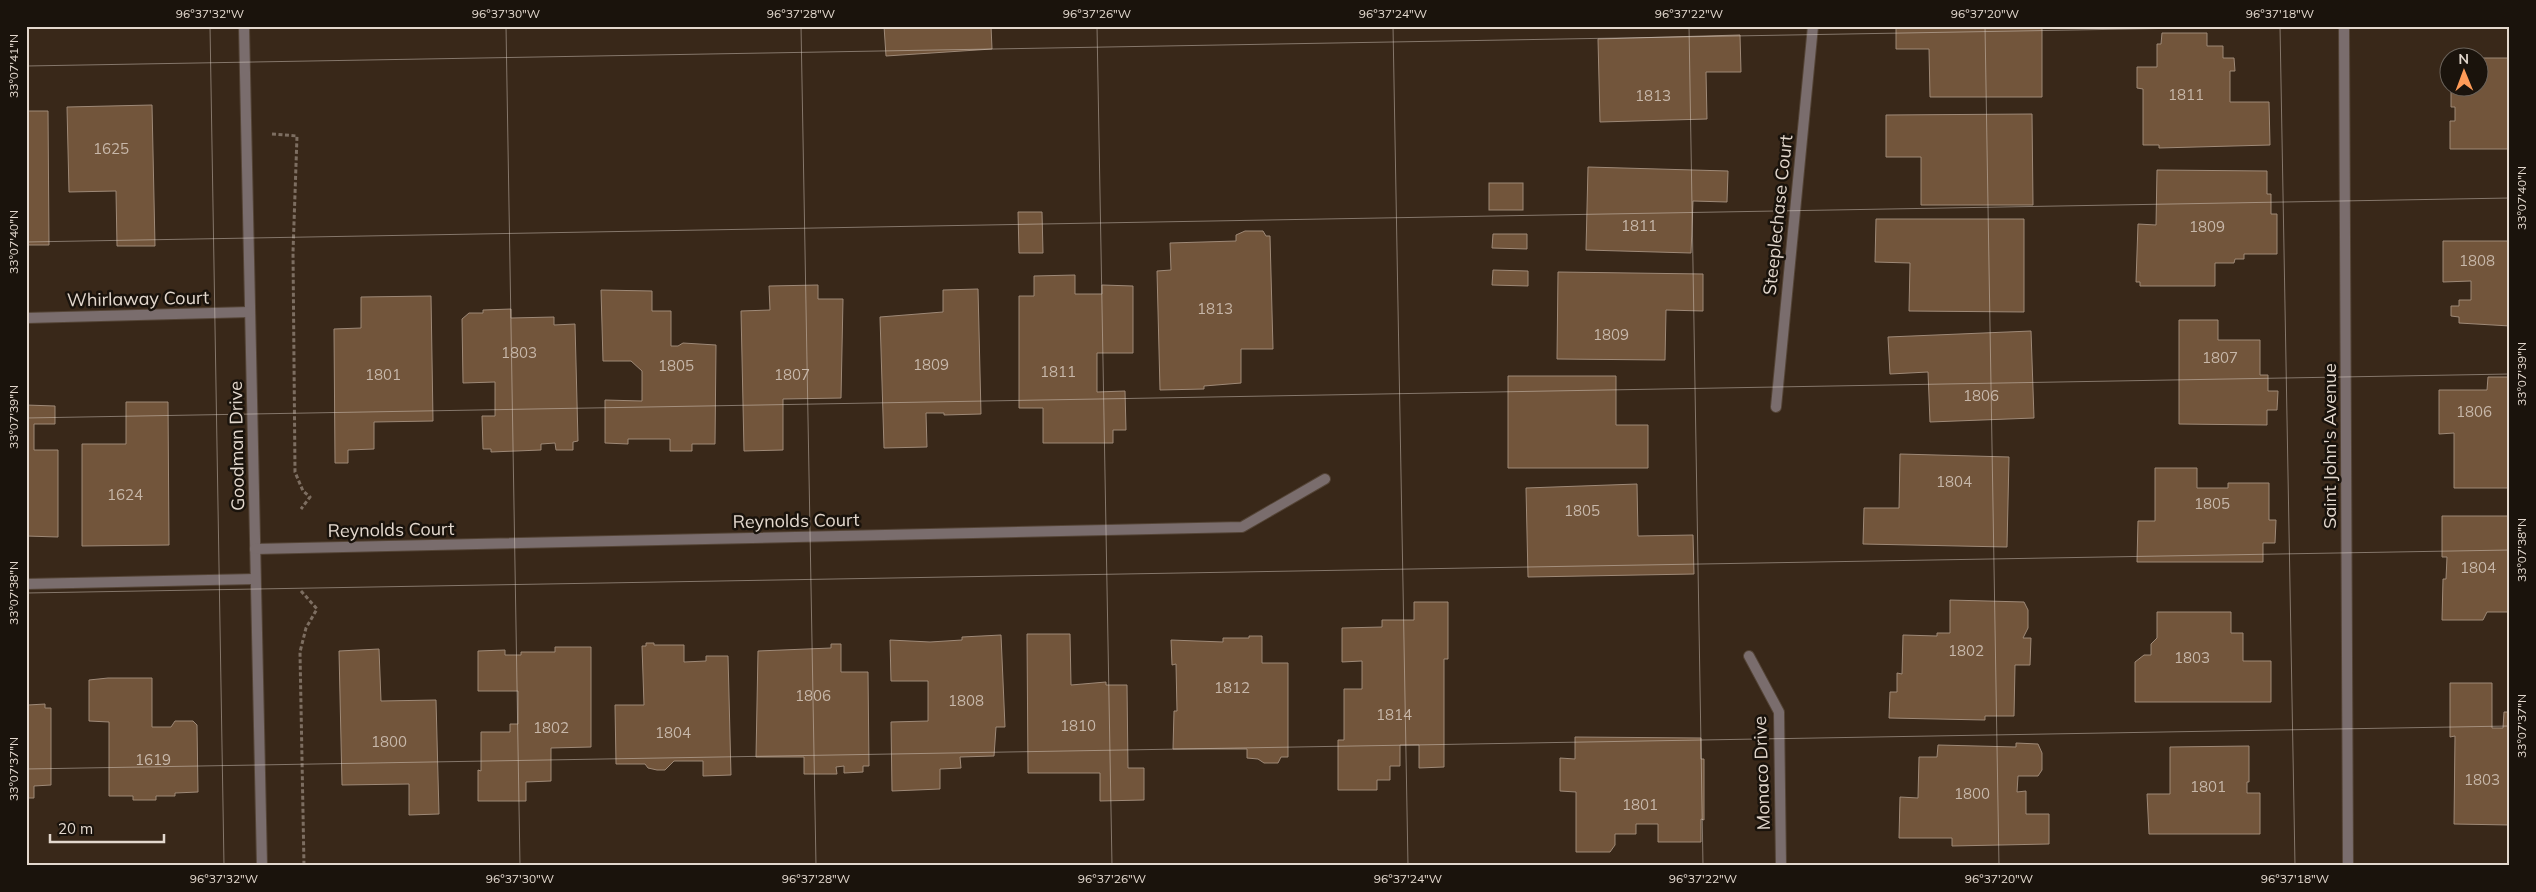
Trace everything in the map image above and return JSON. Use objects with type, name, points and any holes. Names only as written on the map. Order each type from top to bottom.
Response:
[{"type":"street","name":"Goodman Drive","points":[[244,26],[262,866]]},
{"type":"street","name":"Steeplechase Court","points":[[1776,407],[1813,26]]},
{"type":"street","name":"Saint John's Avenue","points":[[2344,26],[2348,866]]},
{"type":"street","name":"Whirlaway Court","points":[[26,318],[250,312]]},
{"type":"street","name":"Reynolds Court","points":[[255,549],[1242,527],[1325,479]]},
{"type":"street","points":[[26,584],[256,579]]},
{"type":"street","name":"Monaco Drive","points":[[1749,656],[1779,712],[1781,866]]},
{"type":"path","points":[[247,132],[297,136],[293,252],[295,472],[303,490],[310,497],[300,509]]},
{"type":"path","points":[[302,590],[317,609],[306,628],[300,652],[304,866]]},
{"type":"building","points":[[884,26],[991,26],[992,49],[886,56]]},
{"type":"building","points":[[1896,26],[2042,26],[2042,97],[1930,97],[1929,49],[1896,49]]},
{"type":"building","points":[[2162,33],[2207,33],[2207,46],[2223,46],[2223,58],[2234,58],[2235,71],[2230,71],[2230,102],[2269,102],[2270,145],[2159,148],[2159,145],[2143,145],[2143,89],[2137,88],[2137,67],[2157,67],[2157,44],[2161,44]]},
{"type":"building","points":[[1740,35],[1741,72],[1706,72],[1707,119],[1600,122],[1598,39]]},
{"type":"building","points":[[2488,58],[2510,58],[2510,149],[2450,149],[2450,121],[2455,121],[2455,107],[2451,107],[2451,98],[2488,98]]},
{"type":"building","points":[[152,105],[155,246],[117,246],[116,191],[69,192],[67,107]]},
{"type":"building","points":[[26,111],[48,111],[49,245],[26,245]]},
{"type":"building","points":[[2032,114],[2033,205],[1921,205],[1921,157],[1886,157],[1886,115]]},
{"type":"building","points":[[1588,167],[1728,171],[1727,202],[1693,201],[1691,253],[1586,250]]},
{"type":"building","points":[[2157,170],[2267,171],[2267,194],[2271,194],[2271,214],[2277,214],[2277,254],[2244,254],[2244,259],[2235,259],[2234,263],[2215,263],[2215,286],[2140,286],[2140,282],[2136,282],[2138,224],[2156,225]]},
{"type":"building","points":[[1489,183],[1523,183],[1523,210],[1489,210]]},
{"type":"building","points":[[1018,212],[1042,212],[1043,253],[1019,253]]},
{"type":"building","points":[[2509,213],[2510,326],[2459,323],[2459,317],[2451,316],[2451,306],[2459,306],[2459,300],[2471,300],[2471,281],[2443,282],[2443,241],[2509,241]]},
{"type":"building","points":[[1876,219],[2024,219],[2024,312],[1909,311],[1910,263],[1875,262]]},
{"type":"building","points":[[1245,231],[1263,231],[1266,236],[1270,236],[1273,349],[1241,349],[1241,383],[1204,386],[1204,389],[1160,390],[1157,271],[1171,270],[1170,243],[1236,241],[1236,235]]},
{"type":"building","points":[[1493,234],[1527,234],[1527,249],[1492,248]]},
{"type":"building","points":[[1493,270],[1528,271],[1528,286],[1492,285]]},
{"type":"building","points":[[1558,272],[1703,274],[1703,311],[1666,310],[1665,360],[1557,359]]},
{"type":"building","points":[[1075,275],[1075,294],[1102,294],[1102,285],[1133,286],[1133,353],[1097,353],[1097,392],[1125,391],[1126,430],[1113,430],[1113,443],[1043,443],[1043,408],[1019,408],[1019,296],[1034,296],[1034,276]]},
{"type":"building","points":[[818,285],[818,299],[843,299],[841,398],[783,399],[783,450],[744,451],[741,311],[770,310],[769,286]]},
{"type":"building","points":[[978,289],[981,414],[944,415],[944,413],[926,413],[927,447],[884,448],[880,317],[943,312],[943,290]]},
{"type":"building","points":[[601,290],[652,291],[652,311],[671,311],[671,346],[678,346],[683,343],[716,345],[715,444],[692,444],[692,451],[670,451],[670,439],[628,439],[628,444],[605,443],[605,400],[642,401],[642,371],[631,361],[603,361]]},
{"type":"building","points":[[431,296],[433,421],[374,422],[374,449],[348,450],[348,463],[335,463],[334,329],[361,328],[361,297]]},
{"type":"building","points":[[511,309],[511,318],[554,317],[554,325],[575,324],[578,441],[573,442],[573,450],[556,450],[555,443],[541,444],[541,450],[491,452],[491,449],[483,449],[482,416],[495,416],[495,382],[463,383],[462,319],[469,313],[483,313],[483,310]]},
{"type":"building","points":[[2179,320],[2218,320],[2218,340],[2260,340],[2260,375],[2268,375],[2268,391],[2278,391],[2277,410],[2267,410],[2267,425],[2179,424]]},
{"type":"building","points":[[2031,331],[2034,418],[1930,422],[1928,372],[1890,374],[1888,337]]},
{"type":"building","points":[[1508,376],[1616,376],[1616,425],[1648,425],[1648,468],[1508,468]]},
{"type":"building","points":[[2488,377],[2510,377],[2510,488],[2454,488],[2454,433],[2439,434],[2439,390],[2487,390]]},
{"type":"building","points":[[126,402],[168,402],[169,545],[82,546],[82,444],[126,444]]},
{"type":"building","points":[[26,405],[55,406],[55,424],[34,424],[34,450],[58,450],[58,537],[26,536]]},
{"type":"building","points":[[1900,454],[2009,457],[2007,547],[1863,544],[1864,508],[1899,508]]},
{"type":"building","points":[[2155,468],[2197,468],[2197,488],[2228,488],[2228,483],[2269,483],[2269,520],[2276,520],[2275,543],[2263,543],[2263,562],[2137,562],[2138,521],[2155,521]]},
{"type":"building","points":[[1637,484],[1638,536],[1693,535],[1694,574],[1528,577],[1526,488]]},
{"type":"building","points":[[2442,516],[2510,516],[2510,612],[2487,612],[2483,620],[2442,620],[2443,579],[2446,579],[2447,557],[2442,557]]},
{"type":"building","points":[[1950,600],[2024,602],[2028,610],[2028,628],[2023,638],[2031,638],[2030,665],[2015,665],[2014,716],[1985,716],[1985,720],[1889,718],[1890,692],[1897,692],[1897,673],[1902,674],[1903,635],[1937,636],[1937,633],[1950,633]]},
{"type":"building","points":[[1414,602],[1448,602],[1448,659],[1444,659],[1444,767],[1419,768],[1419,745],[1400,745],[1400,766],[1390,766],[1390,780],[1377,780],[1377,790],[1338,790],[1338,740],[1344,740],[1344,689],[1362,689],[1362,661],[1342,662],[1342,628],[1382,627],[1382,620],[1414,620]]},
{"type":"building","points":[[2157,612],[2231,612],[2231,633],[2243,633],[2243,661],[2271,661],[2271,702],[2135,702],[2135,662],[2144,655],[2151,655],[2151,644],[2157,638]]},
{"type":"building","points":[[1027,634],[1070,634],[1071,685],[1106,682],[1106,685],[1127,685],[1128,768],[1144,768],[1144,800],[1100,801],[1100,773],[1028,773]]},
{"type":"building","points":[[1001,635],[1005,727],[996,727],[994,756],[960,757],[961,768],[940,769],[940,789],[892,791],[891,722],[928,721],[928,681],[891,681],[890,640],[930,642],[962,640],[962,637]]},
{"type":"building","points":[[1249,636],[1262,636],[1262,663],[1288,663],[1288,757],[1281,757],[1278,763],[1264,763],[1258,759],[1247,758],[1247,749],[1173,749],[1174,711],[1177,711],[1176,664],[1172,665],[1171,640],[1223,642],[1223,638],[1249,638]]},
{"type":"building","points":[[646,643],[654,643],[654,645],[684,645],[684,662],[706,661],[706,656],[728,656],[731,775],[703,776],[703,761],[674,761],[665,770],[648,768],[645,764],[616,764],[615,705],[644,705],[642,646],[646,646]]},
{"type":"building","points":[[831,644],[841,644],[841,672],[868,672],[869,766],[863,766],[863,772],[844,773],[844,766],[836,767],[837,774],[804,774],[804,757],[756,757],[758,651],[831,648]]},
{"type":"building","points":[[555,647],[591,647],[591,747],[551,748],[551,781],[526,782],[526,801],[478,801],[478,770],[481,771],[481,732],[510,732],[510,724],[518,724],[518,691],[478,691],[478,651],[505,650],[505,655],[521,655],[521,652],[555,652]]},
{"type":"building","points":[[379,649],[381,701],[436,700],[439,814],[409,815],[409,784],[342,785],[339,651]]},
{"type":"building","points":[[152,678],[152,727],[171,727],[175,721],[193,721],[197,725],[198,792],[175,793],[175,796],[156,796],[156,800],[133,800],[133,796],[109,796],[109,722],[89,721],[89,680]]},
{"type":"building","points":[[2450,683],[2492,683],[2492,728],[2503,728],[2504,712],[2510,712],[2510,825],[2454,824],[2455,736],[2450,737]]},
{"type":"building","points":[[45,704],[45,708],[51,708],[51,785],[34,786],[34,798],[26,798],[26,707],[28,705]]},
{"type":"building","points":[[1575,737],[1701,738],[1701,759],[1704,759],[1704,820],[1701,819],[1701,842],[1658,842],[1658,824],[1636,824],[1636,834],[1615,834],[1615,845],[1610,852],[1576,852],[1576,792],[1560,791],[1560,758],[1575,759]]},
{"type":"building","points":[[2016,743],[2038,744],[2042,753],[2042,770],[2038,776],[2018,776],[2017,792],[2026,791],[2026,814],[2049,814],[2049,844],[1952,846],[1952,838],[1899,838],[1900,797],[1918,798],[1919,757],[1937,757],[1938,745],[2016,747]]},
{"type":"building","points":[[2249,746],[2249,782],[2247,782],[2247,793],[2260,793],[2260,834],[2149,834],[2147,794],[2170,794],[2170,747]]}]
